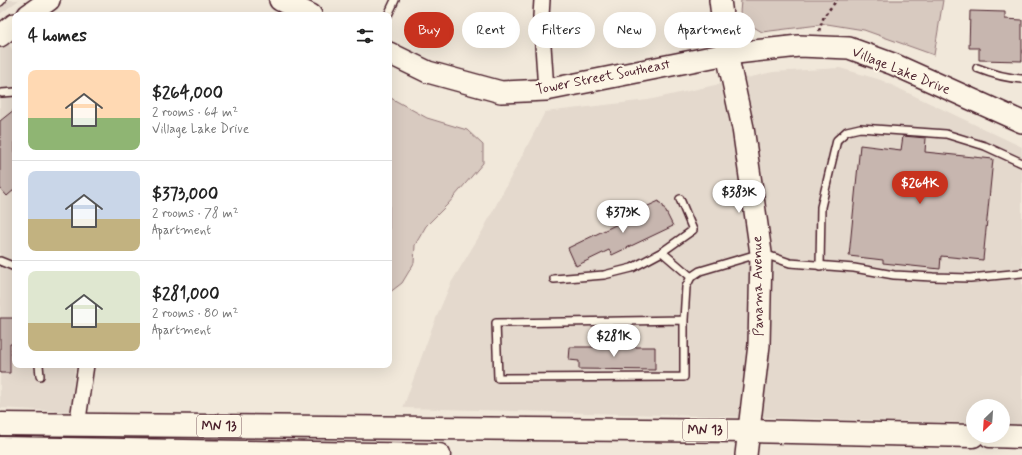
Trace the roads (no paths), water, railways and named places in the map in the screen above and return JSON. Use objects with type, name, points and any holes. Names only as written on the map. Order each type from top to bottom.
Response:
[{"type":"main road","name":"MN 13","points":[[0,424],[77,426],[750,431],[966,436]]},
{"type":"main road","points":[[1010,437],[1022,437]]},
{"type":"main road","name":"MN 13","points":[[0,448],[438,455]]},
{"type":"street","points":[[32,12],[49,0]]},
{"type":"street","points":[[280,0],[305,12]]},
{"type":"street","points":[[542,0],[541,16],[546,90]]},
{"type":"street","name":"Panama Avenue","points":[[720,0],[727,54],[743,128],[761,254],[759,345],[746,455]]},
{"type":"street","points":[[0,36],[12,27]]},
{"type":"street","name":"Village Lake Drive","points":[[727,54],[799,46],[849,48],[893,64],[1022,122]]},
{"type":"street","name":"Tower Street Southeast","points":[[392,54],[428,72],[501,92],[546,90],[727,54]]},
{"type":"street","points":[[77,426],[86,368]]},
{"type":"lane","points":[[389,12],[395,0]]},
{"type":"lane","points":[[977,68],[992,74],[1022,80]]},
{"type":"lane","points":[[1,93],[12,92]]},
{"type":"lane","points":[[820,266],[821,207],[837,140],[847,131],[860,128],[946,134],[985,146],[1022,163]]},
{"type":"lane","points":[[554,279],[604,275],[632,268],[662,252],[693,230],[680,199]]},
{"type":"lane","points":[[662,252],[691,277]]},
{"type":"lane","points":[[684,320],[496,323],[498,378],[684,377],[684,320],[686,287],[691,277],[700,272],[761,254],[790,263],[854,268],[894,275],[970,278],[1022,273]]},
{"type":"lane","points":[[0,261],[12,265]]},
{"type":"lane","points":[[39,368],[40,376]]}]
